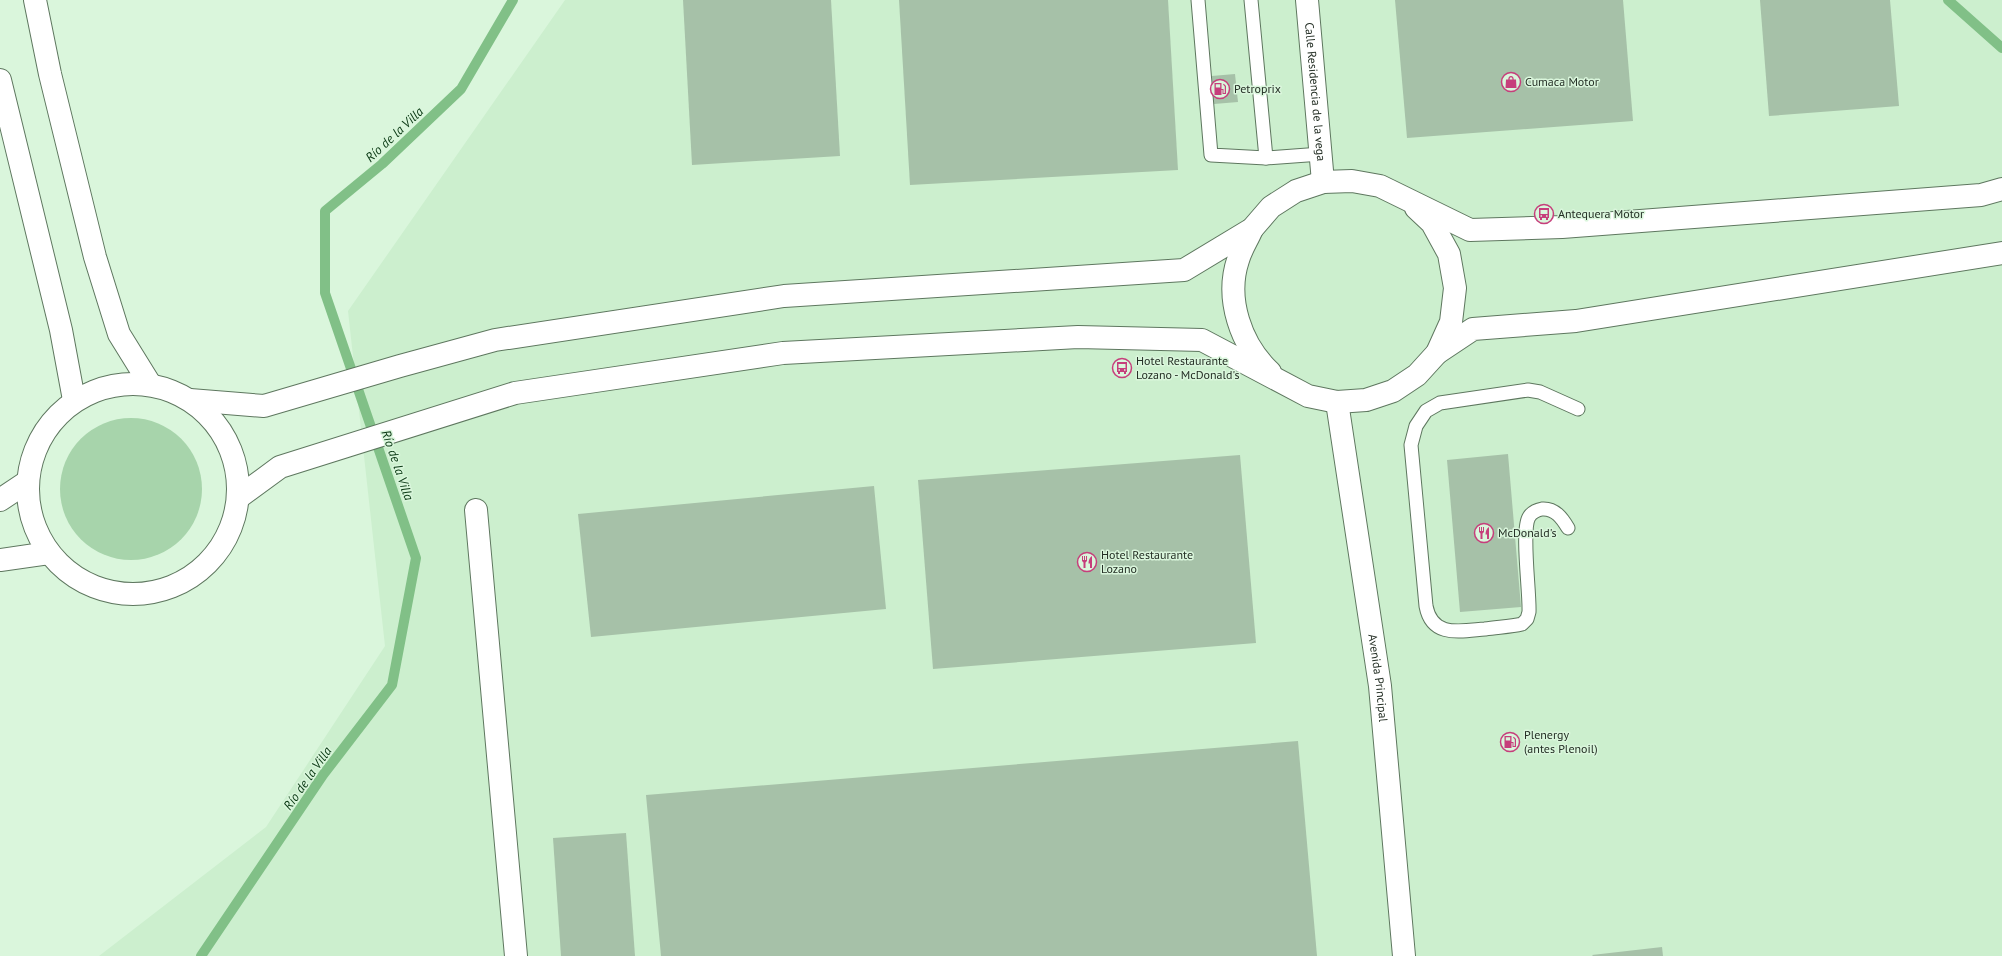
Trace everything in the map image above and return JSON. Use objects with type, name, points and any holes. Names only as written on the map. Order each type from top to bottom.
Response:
[{"type":"street","points":[[35,0],[50,74],[95,257],[119,334],[150,384]]},
{"type":"street","name":"Calle Residencia de la vega","points":[[1307,0],[1323,182]]},
{"type":"street","points":[[0,80],[61,330],[74,400]]},
{"type":"street","points":[[1282,383],[1257,360],[1240,329],[1234,295],[1238,260],[1252,229],[1271,207],[1296,191],[1323,182],[1352,181],[1380,186],[1470,230],[1562,227],[1981,195],[2002,189]]},
{"type":"street","points":[[1406,199],[1432,223],[1449,254],[1455,288],[1451,322],[1437,353]]},
{"type":"street","points":[[190,400],[264,406],[495,340],[784,296],[1184,270],[1252,229]]},
{"type":"street","points":[[239,497],[280,466],[515,393],[783,353],[1078,337],[1202,340],[1308,396],[1337,402],[1366,400],[1394,391],[1417,375],[1437,353],[1473,330],[1576,321],[2002,254]]},
{"type":"street","points":[[150,384],[171,390],[190,400],[218,426],[235,460],[239,497],[232,528],[216,556],[192,577],[163,591],[132,595],[100,590],[71,575],[49,553],[36,531],[30,513],[27,482],[31,458],[41,435],[56,416],[74,400],[111,385],[150,384]]},
{"type":"street","name":"Avenida Principal","points":[[1337,402],[1380,686],[1404,956]]},
{"type":"street","points":[[0,500],[27,482]]},
{"type":"street","points":[[476,510],[516,956]]},
{"type":"street","points":[[0,560],[49,553]]},
{"type":"lane","points":[[1198,0],[1211,155],[1266,158],[1321,154]]},
{"type":"lane","points":[[1251,0],[1266,158]]},
{"type":"lane","points":[[1568,528],[1561,518],[1551,510],[1540,509],[1529,517],[1526,532],[1529,612],[1527,619],[1522,624],[1456,632],[1441,629],[1430,620],[1426,606],[1411,445],[1420,418],[1432,406],[1440,403],[1528,390],[1540,392],[1578,409]]},
{"type":"shaded area","points":[[565,0],[2002,0],[2002,956],[99,956],[266,827],[385,646],[348,311]]},
{"type":"shaded area","points":[[131,418],[152,421],[176,434],[186,444],[199,468],[202,489],[199,510],[186,534],[176,544],[152,557],[131,560],[110,557],[86,544],[76,534],[63,510],[60,489],[63,468],[76,444],[86,434],[110,421]]},
{"type":"building","points":[[683,0],[831,0],[840,156],[692,165]]},
{"type":"building","points":[[899,0],[1168,0],[1178,170],[910,185]]},
{"type":"building","points":[[1395,0],[1623,0],[1633,121],[1407,138]]},
{"type":"building","points":[[1760,0],[1890,0],[1899,106],[1769,116]]},
{"type":"building","points":[[1235,74],[1238,102],[1202,105],[1200,77]]},
{"type":"building","name":"McDonald's","points":[[1508,454],[1521,607],[1460,612],[1447,460]]},
{"type":"building","name":"Hotel Restaurante Lozano","points":[[1240,455],[1256,643],[933,669],[918,480]]},
{"type":"building","points":[[874,486],[886,609],[591,637],[578,514]]},
{"type":"building","points":[[1298,741],[1317,956],[661,956],[646,795]]},
{"type":"building","points":[[626,833],[635,956],[561,956],[553,838]]},
{"type":"building","points":[[1662,947],[1663,956],[1592,955]]},
{"type":"waterway","name":"Río de la Villa","points":[[201,956],[323,775],[392,685],[416,558],[325,293],[325,211],[382,164],[461,89],[513,0]]},
{"type":"waterway","points":[[1948,0],[2002,48]]},
{"type":"place","name":"Cumaca Motor","points":[[1511,82]]},
{"type":"place","name":"Petroprix","points":[[1220,89]]},
{"type":"place","name":"Antequera Motor","points":[[1544,214]]},
{"type":"place","name":"Hotel Restaurante Lozano - McDonald's","points":[[1122,368]]},
{"type":"place","name":"McDonald's","points":[[1484,533]]},
{"type":"place","name":"Hotel Restaurante Lozano","points":[[1087,562]]},
{"type":"place","name":"Plenergy (antes Plenoil)","points":[[1510,742]]}]
